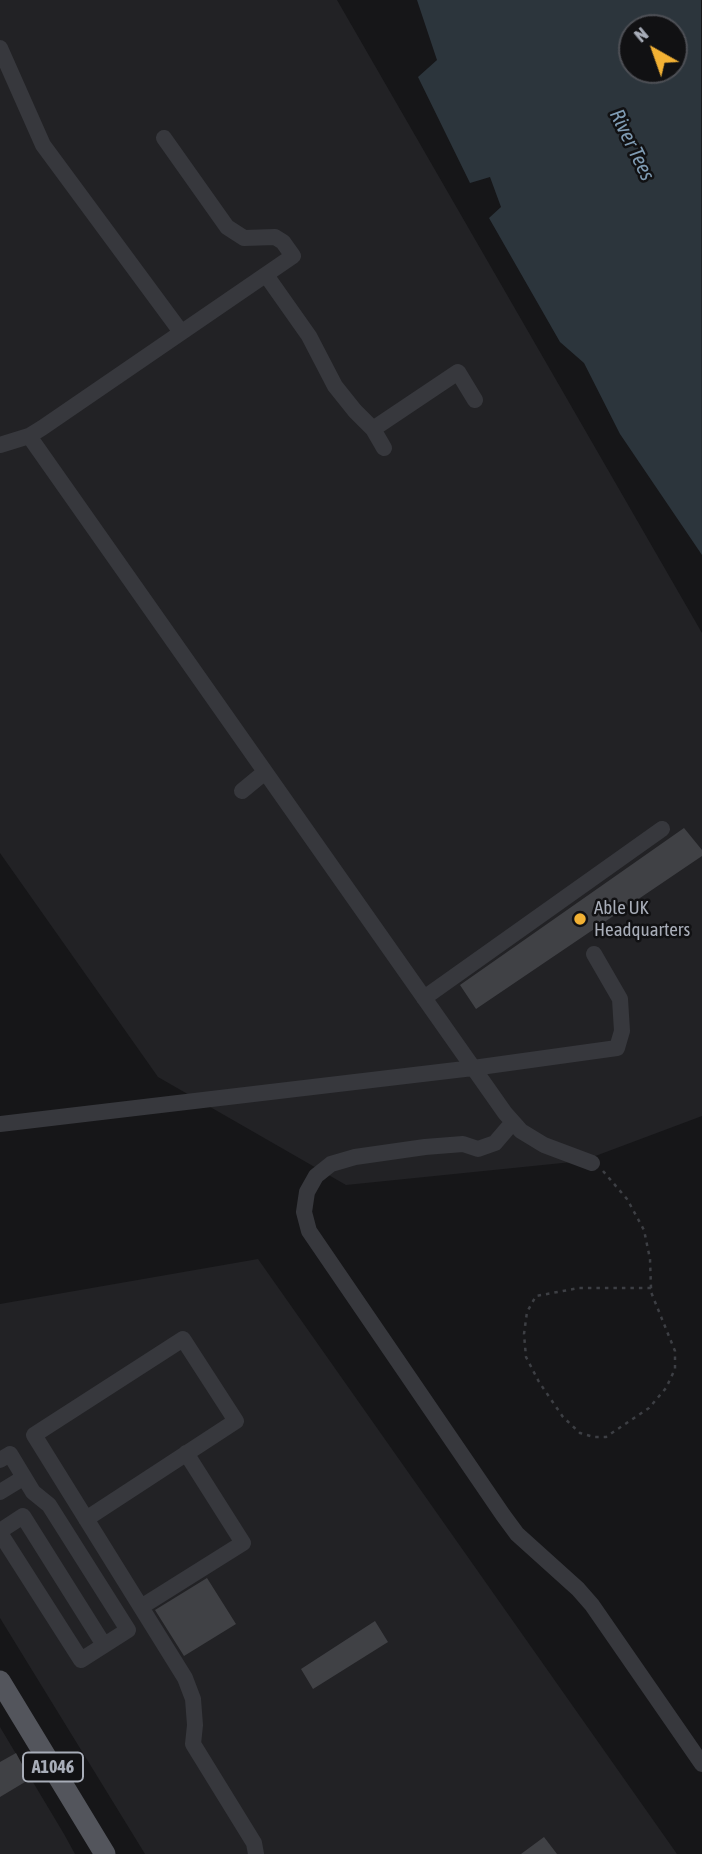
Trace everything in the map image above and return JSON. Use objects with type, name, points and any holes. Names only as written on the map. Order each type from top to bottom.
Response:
[{"type":"main road","name":"A1046","points":[[0,1681],[105,1854]]},
{"type":"street","points":[[0,48],[43,145],[181,332]]},
{"type":"street","points":[[0,445],[29,436],[293,256],[284,242],[275,237],[244,238],[227,227],[164,138]]},
{"type":"street","points":[[265,275],[309,336],[335,386],[373,429],[384,448]]},
{"type":"street","points":[[373,429],[458,372],[475,400]]},
{"type":"street","points":[[29,436],[509,1117],[521,1131],[544,1145],[592,1163]]},
{"type":"street","points":[[242,791],[265,772]]},
{"type":"street","points":[[424,998],[662,829]]},
{"type":"street","points":[[0,1124],[473,1068],[617,1048],[622,1031],[620,999],[594,954]]},
{"type":"street","points":[[438,1072],[459,1048]]},
{"type":"street","points":[[509,1117],[495,1143],[478,1149],[463,1144],[425,1147],[355,1157],[331,1164],[316,1176],[307,1192],[304,1212],[309,1231],[517,1534],[592,1605],[702,1764]]},
{"type":"street","points":[[86,1518],[236,1421],[183,1339],[34,1435],[185,1678],[193,1699],[193,1744],[254,1843],[256,1854]]},
{"type":"street","points":[[141,1607],[243,1543],[186,1454]]},
{"type":"street","points":[[5,1457],[33,1493],[49,1505],[128,1630],[104,1645],[80,1660],[0,1532],[23,1516],[104,1645]]},
{"type":"street","points":[[0,1492],[23,1478]]},
{"type":"path","points":[[592,1163],[608,1176],[626,1199],[644,1230],[650,1259],[651,1288],[675,1351],[675,1369],[666,1388],[649,1408],[628,1423],[606,1437],[580,1433],[563,1417],[526,1357],[524,1334],[527,1312],[536,1296],[579,1288],[651,1288]]},
{"type":"shaded area","points":[[0,0],[337,0],[702,633],[702,1116],[582,1161],[346,1185],[158,1077],[0,853]]},
{"type":"shaded area","points":[[258,1259],[677,1854],[145,1854],[0,1618],[0,1304]]},
{"type":"shaded area","points":[[0,1727],[64,1834],[75,1854],[0,1854]]},
{"type":"water","name":"River Tees","points":[[417,0],[701,0],[702,555],[620,434],[584,363],[560,342],[489,218],[501,207],[490,177],[470,183],[418,77],[437,60]]},
{"type":"building","name":"Able UK Headquarters","points":[[684,828],[702,850],[702,856],[476,1009],[460,985]]},
{"type":"building","points":[[207,1578],[236,1624],[184,1656],[155,1610]]},
{"type":"building","points":[[375,1621],[388,1642],[313,1689],[301,1669]]},
{"type":"building","points":[[16,1753],[30,1779],[0,1797],[0,1762]]},
{"type":"building","points":[[544,1837],[557,1854],[521,1854]]},
{"type":"place","name":"Able UK Headquarters","points":[[580,919]]}]
